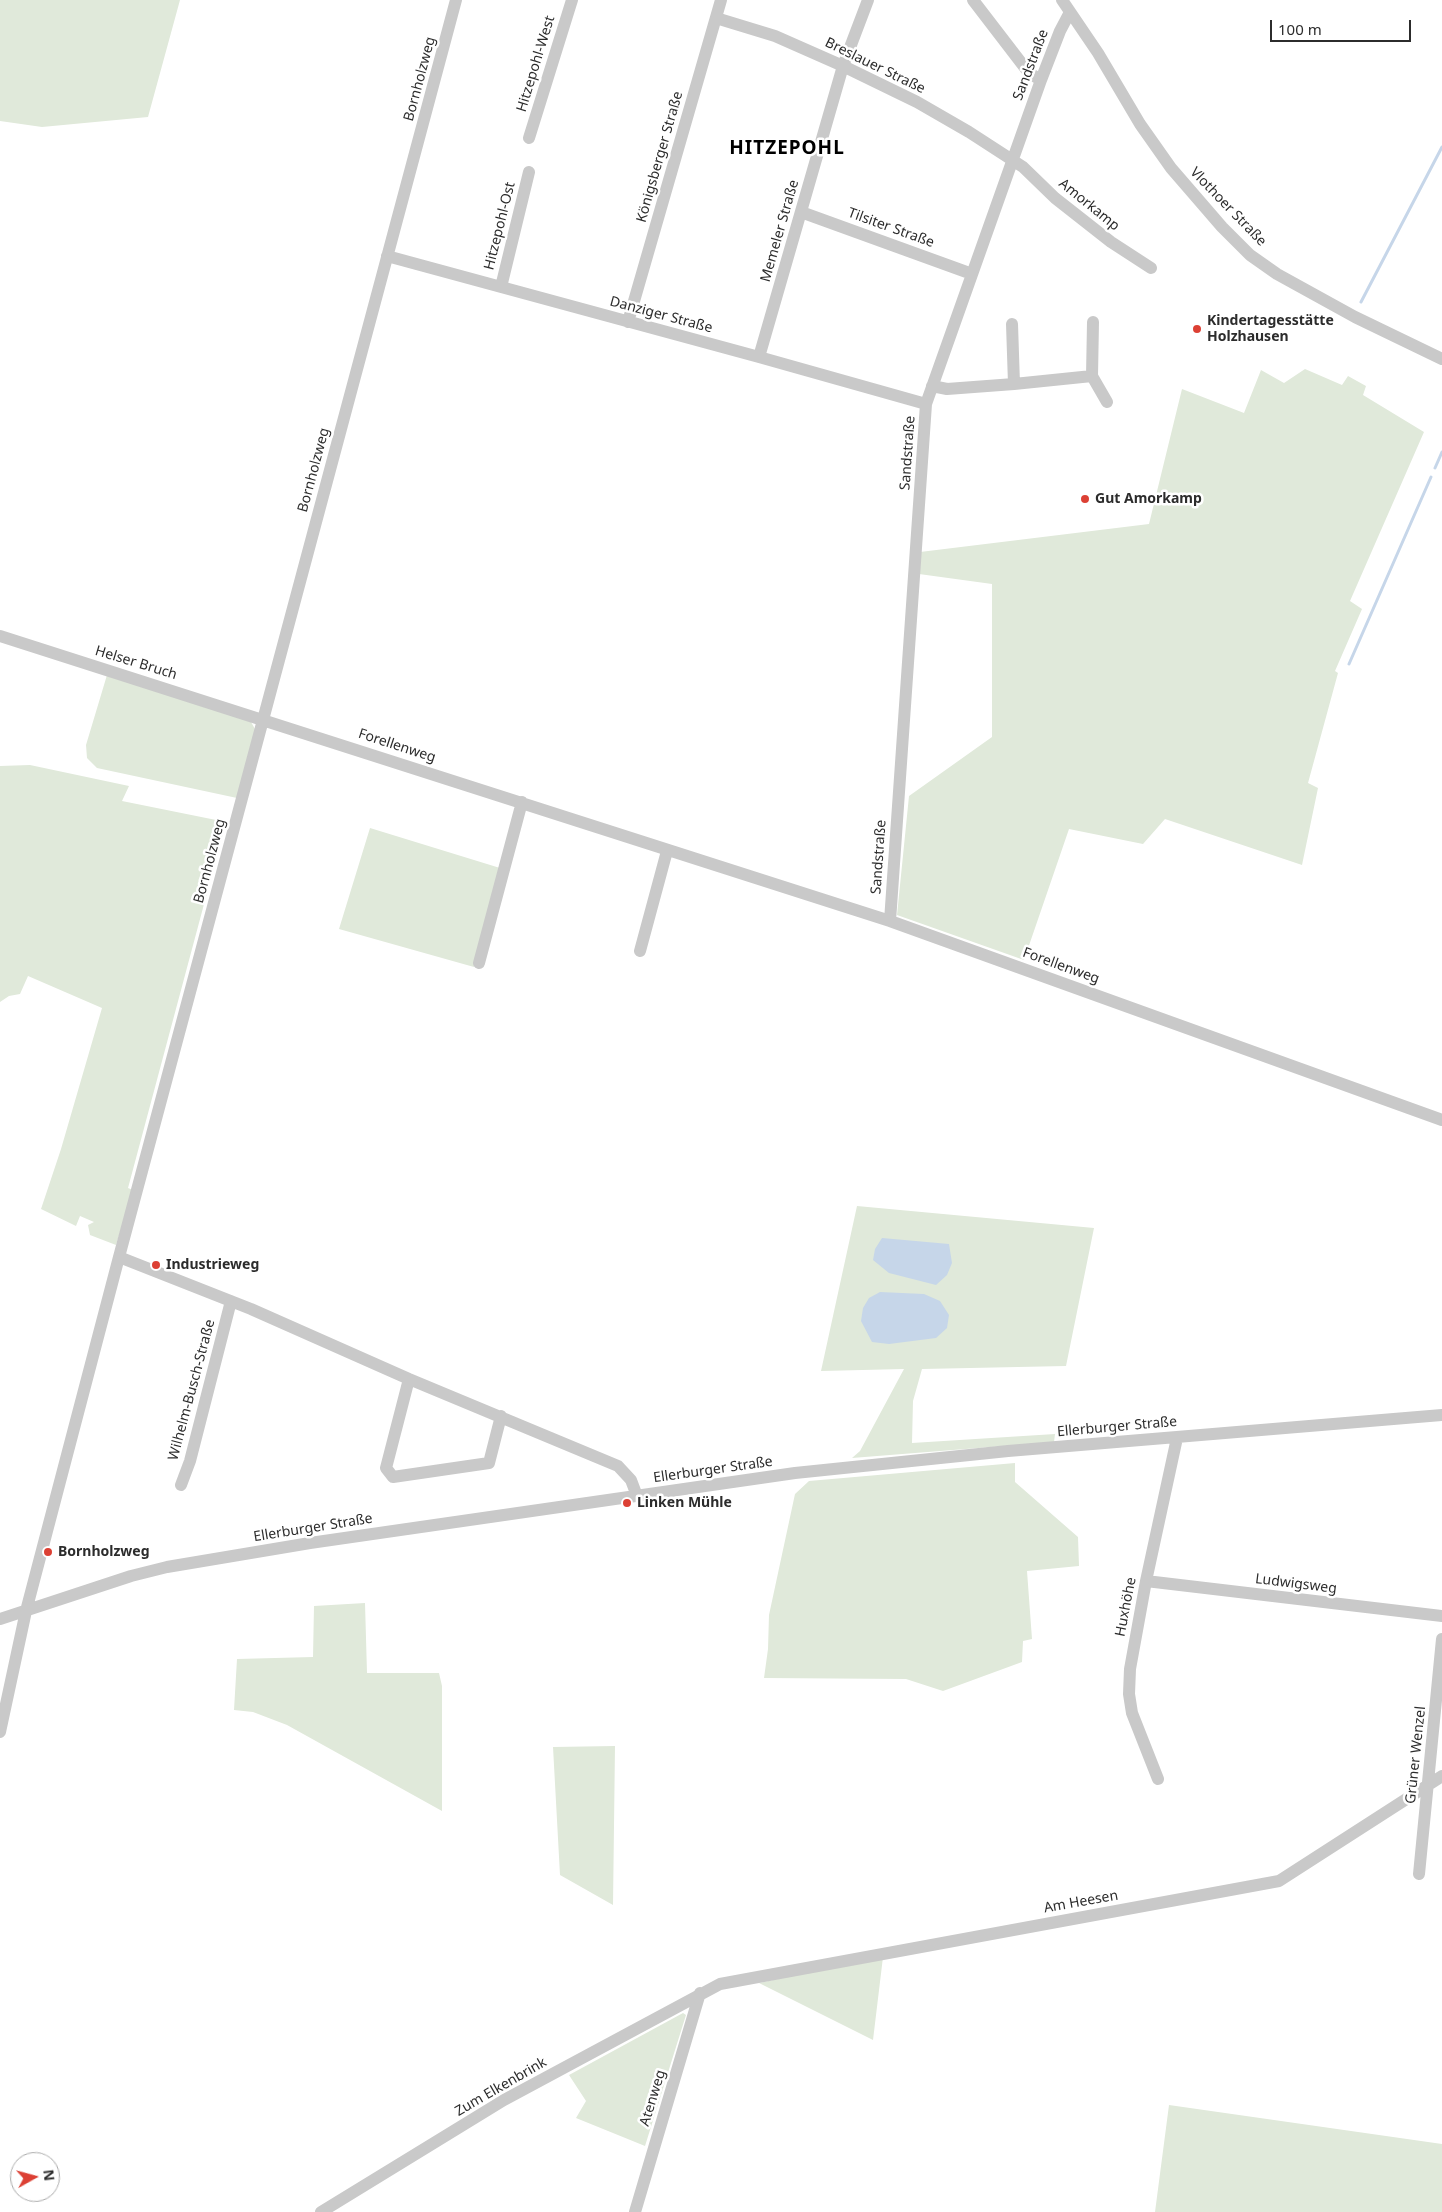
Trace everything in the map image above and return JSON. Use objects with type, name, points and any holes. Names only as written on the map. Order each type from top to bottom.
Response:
[{"type":"street","name":"Bornholzweg","points":[[0,1732],[26,1611],[119,1256],[456,0]]},
{"type":"street","name":"Hitzepohl-West","points":[[529,138],[572,0]]},
{"type":"street","name":"Königsberger Straße","points":[[628,322],[721,0]]},
{"type":"street","name":"Memeler Straße","points":[[758,357],[843,66],[868,0]]},
{"type":"street","points":[[973,0],[1029,73],[1041,80]]},
{"type":"street","name":"Vlothoer Straße","points":[[1062,0],[1098,53],[1140,124],[1171,168],[1216,221],[1250,255],[1277,274],[1355,317],[1442,359]]},
{"type":"street","name":"Sandstraße","points":[[890,921],[926,404],[1041,80],[1060,30],[1070,12]]},
{"type":"street","name":"Breslauer Straße","points":[[716,18],[775,36],[843,66],[917,102],[1012,159]]},
{"type":"street","name":"Amorkamp","points":[[1012,159],[1055,198],[1112,242],[1150,268]]},
{"type":"street","name":"Hitzepohl-Ost","points":[[500,287],[529,172]]},
{"type":"street","name":"Tilsiter Straße","points":[[801,212],[972,274]]},
{"type":"street","name":"Danziger Straße","points":[[387,256],[926,404]]},
{"type":"street","points":[[1092,322],[1092,376],[1107,402]]},
{"type":"street","points":[[1012,324],[1014,384]]},
{"type":"street","points":[[932,386],[947,389],[1092,376]]},
{"type":"street","name":"Helser Bruch","points":[[0,636],[262,719]]},
{"type":"street","name":"Forellenweg","points":[[262,719],[522,802],[666,851],[890,921],[1442,1120]]},
{"type":"street","points":[[479,963],[522,802]]},
{"type":"street","points":[[640,951],[666,851]]},
{"type":"street","points":[[119,1256],[231,1301],[409,1379],[618,1466],[631,1480],[637,1496]]},
{"type":"street","name":"Wilhelm-Busch-Straße","points":[[181,1485],[190,1461],[231,1301]]},
{"type":"street","points":[[409,1379],[386,1468],[393,1477],[489,1463],[501,1416]]},
{"type":"street","name":"Ellerburger Straße","points":[[0,1619],[131,1576],[167,1567],[310,1543],[637,1496],[853,1467],[1442,1415]]},
{"type":"street","name":"Huxhöhe","points":[[1158,1779],[1132,1713],[1129,1694],[1130,1669],[1146,1580],[1177,1438]]},
{"type":"street","name":"Ludwigsweg","points":[[1146,1580],[1442,1616]]},
{"type":"street","name":"Grüner Wenzel","points":[[1419,1874],[1442,1639]]},
{"type":"street","name":"Am Heesen","points":[[700,1993],[720,1984],[742,1978],[1274,1883],[1291,1875],[1442,1776]]},
{"type":"street","name":"Zum Elkenbrink","points":[[321,2212],[504,2100],[700,1993]]},
{"type":"street","name":"Atenweg","points":[[634,2212],[700,1993]]},
{"type":"green space","points":[[0,0],[180,0],[148,117],[42,127],[0,121]]},
{"type":"green space","points":[[1305,369],[1342,385],[1348,376],[1366,386],[1363,395],[1424,432],[1350,601],[1362,609],[1335,671],[1338,673],[1308,783],[1318,788],[1302,865],[1165,819],[1143,844],[1069,829],[1024,960],[897,915],[909,796],[992,737],[992,584],[919,574],[920,552],[1149,524],[1182,389],[1244,413],[1261,370],[1284,383]]},
{"type":"green space","points":[[107,675],[251,722],[255,729],[237,798],[97,768],[87,758],[86,745]]},
{"type":"green space","points":[[30,765],[129,786],[122,801],[226,822],[128,1188],[133,1190],[116,1245],[90,1235],[88,1225],[94,1222],[80,1216],[76,1226],[41,1209],[61,1149],[102,1008],[28,976],[20,994],[9,996],[0,1002],[0,766]]},
{"type":"green space","points":[[370,828],[500,868],[474,967],[339,929]]},
{"type":"green space","points":[[857,1206],[1094,1228],[1066,1366],[922,1369],[913,1401],[912,1443],[1055,1434],[1054,1442],[852,1458],[860,1451],[904,1369],[821,1371]]},
{"type":"green space","points":[[1015,1463],[1015,1482],[1078,1537],[1079,1566],[1027,1571],[1032,1639],[1023,1641],[1022,1662],[943,1691],[906,1679],[764,1678],[768,1649],[769,1615],[795,1494],[809,1481]]},
{"type":"green space","points":[[365,1603],[367,1673],[439,1673],[442,1686],[442,1811],[287,1725],[253,1712],[234,1710],[237,1659],[313,1657],[314,1606]]},
{"type":"green space","points":[[615,1746],[613,1905],[560,1875],[553,1747]]},
{"type":"green space","points":[[883,1957],[873,2040],[759,1983]]},
{"type":"green space","points":[[683,2013],[686,2015],[645,2146],[576,2118],[586,2101],[569,2075]]},
{"type":"green space","points":[[1169,2105],[1442,2144],[1442,2212],[1155,2212]]},
{"type":"water","points":[[882,1238],[949,1244],[952,1263],[947,1275],[936,1285],[889,1273],[873,1260],[875,1249]]},
{"type":"water","points":[[880,1292],[924,1294],[940,1301],[949,1315],[947,1328],[936,1338],[889,1344],[872,1342],[861,1321],[863,1308],[869,1298]]},
{"type":"waterway","points":[[1361,302],[1442,147]]},
{"type":"waterway","points":[[1435,468],[1442,452]]},
{"type":"waterway","points":[[1349,664],[1431,477]]},
{"type":"place","name":"Kindertagesstätte Holzhausen","points":[[1197,329]]},
{"type":"place","name":"Gut Amorkamp","points":[[1085,499]]},
{"type":"place","name":"Industrieweg","points":[[156,1265]]},
{"type":"place","name":"Linken Mühle","points":[[627,1503]]},
{"type":"place","name":"Bornholzweg","points":[[48,1552]]},
{"type":"district","name":"HITZEPOHL","points":[[787,149]]}]
